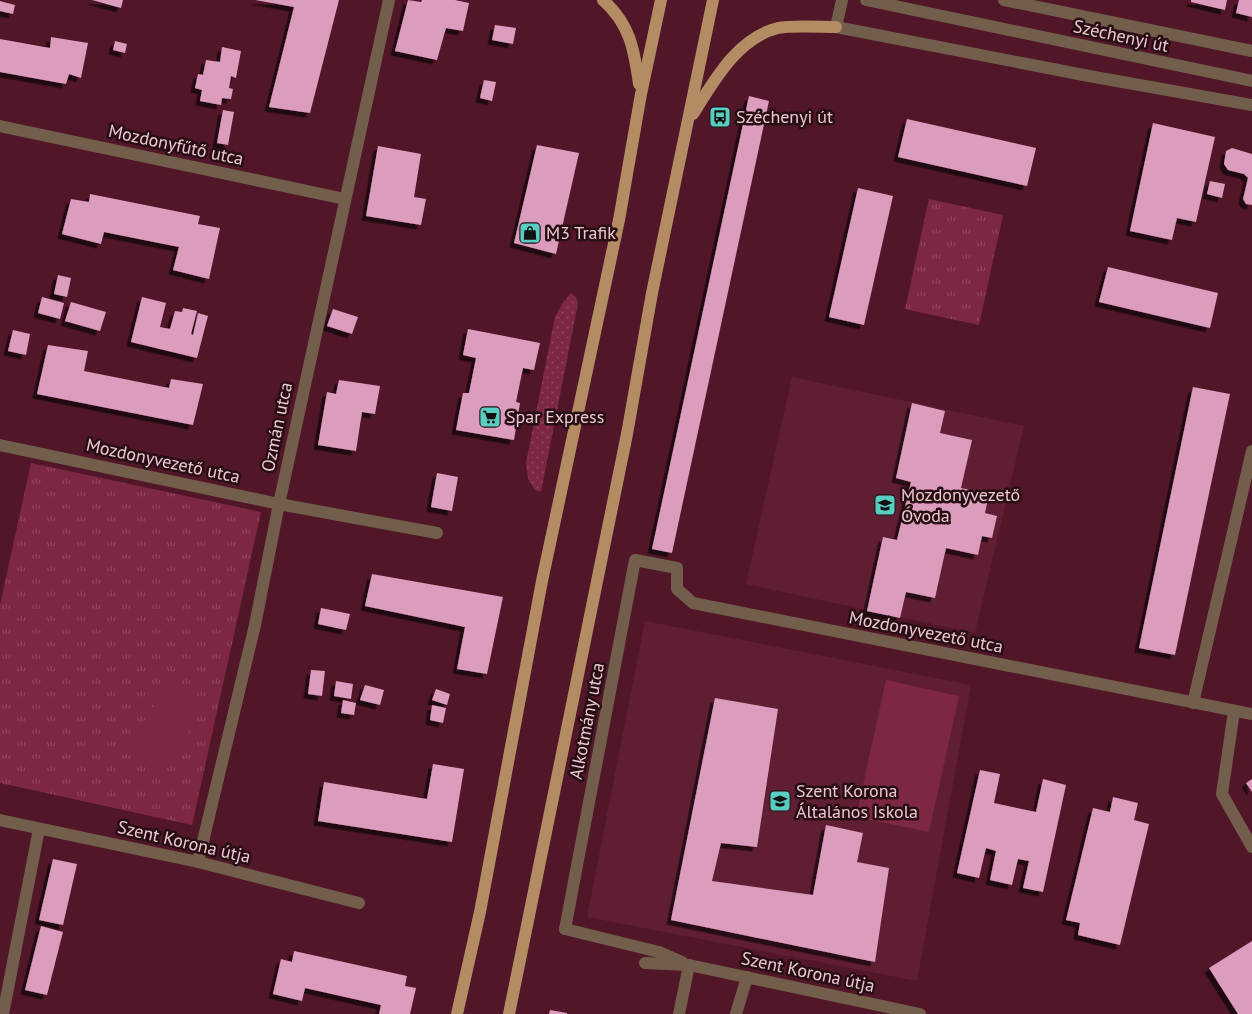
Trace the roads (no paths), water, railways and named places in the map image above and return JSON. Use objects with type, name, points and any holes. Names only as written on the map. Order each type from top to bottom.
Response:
[{"type":"main road","points":[[603,0],[620,17],[629,34],[636,58],[641,94]]},
{"type":"main road","points":[[457,1014],[480,912],[542,581],[619,220],[660,0]]},
{"type":"main road","points":[[509,1014],[627,434],[652,293],[713,0]]},
{"type":"main road","points":[[689,120],[728,63],[745,46],[764,34],[779,28],[836,27]]},
{"type":"street","name":"Ozmán utca","points":[[198,862],[255,625],[278,504],[389,0]]},
{"type":"street","points":[[842,0],[836,27],[1089,76],[1252,105]]},
{"type":"street","name":"Széchenyi út","points":[[866,0],[1248,80]]},
{"type":"street","points":[[1004,0],[1252,51]]},
{"type":"street","name":"Mozdonyfűtő utca","points":[[0,126],[345,199]]},
{"type":"street","name":"Mozdonyvezető utca","points":[[0,445],[278,504],[436,533]]},
{"type":"street","points":[[1193,703],[1252,450]]},
{"type":"street","name":"Alkotmány utca","points":[[565,929],[635,560],[677,568]]},
{"type":"street","name":"Mozdonyvezető utca","points":[[677,568],[677,589],[693,604],[1252,714]]},
{"type":"street","points":[[1234,711],[1222,794],[1252,847]]},
{"type":"street","name":"Szent Korona útja","points":[[0,820],[198,862],[359,903]]},
{"type":"street","points":[[3,1014],[39,829]]},
{"type":"street","name":"Szent Korona útja","points":[[565,929],[659,952],[689,965]]},
{"type":"street","name":"Szent Korona útja","points":[[645,963],[689,965],[920,1014]]},
{"type":"street","points":[[679,1014],[689,965]]},
{"type":"street","points":[[736,1014],[747,977]]},
{"type":"place","name":"Széchenyi út","points":[[720,117]]},
{"type":"place","name":"M3 Trafik","points":[[530,233]]},
{"type":"place","name":"Spar Express","points":[[490,417]]},
{"type":"place","name":"Mozdonyvezető Óvoda","points":[[885,505]]},
{"type":"place","name":"Szent Korona Általános Iskola","points":[[780,801]]}]
